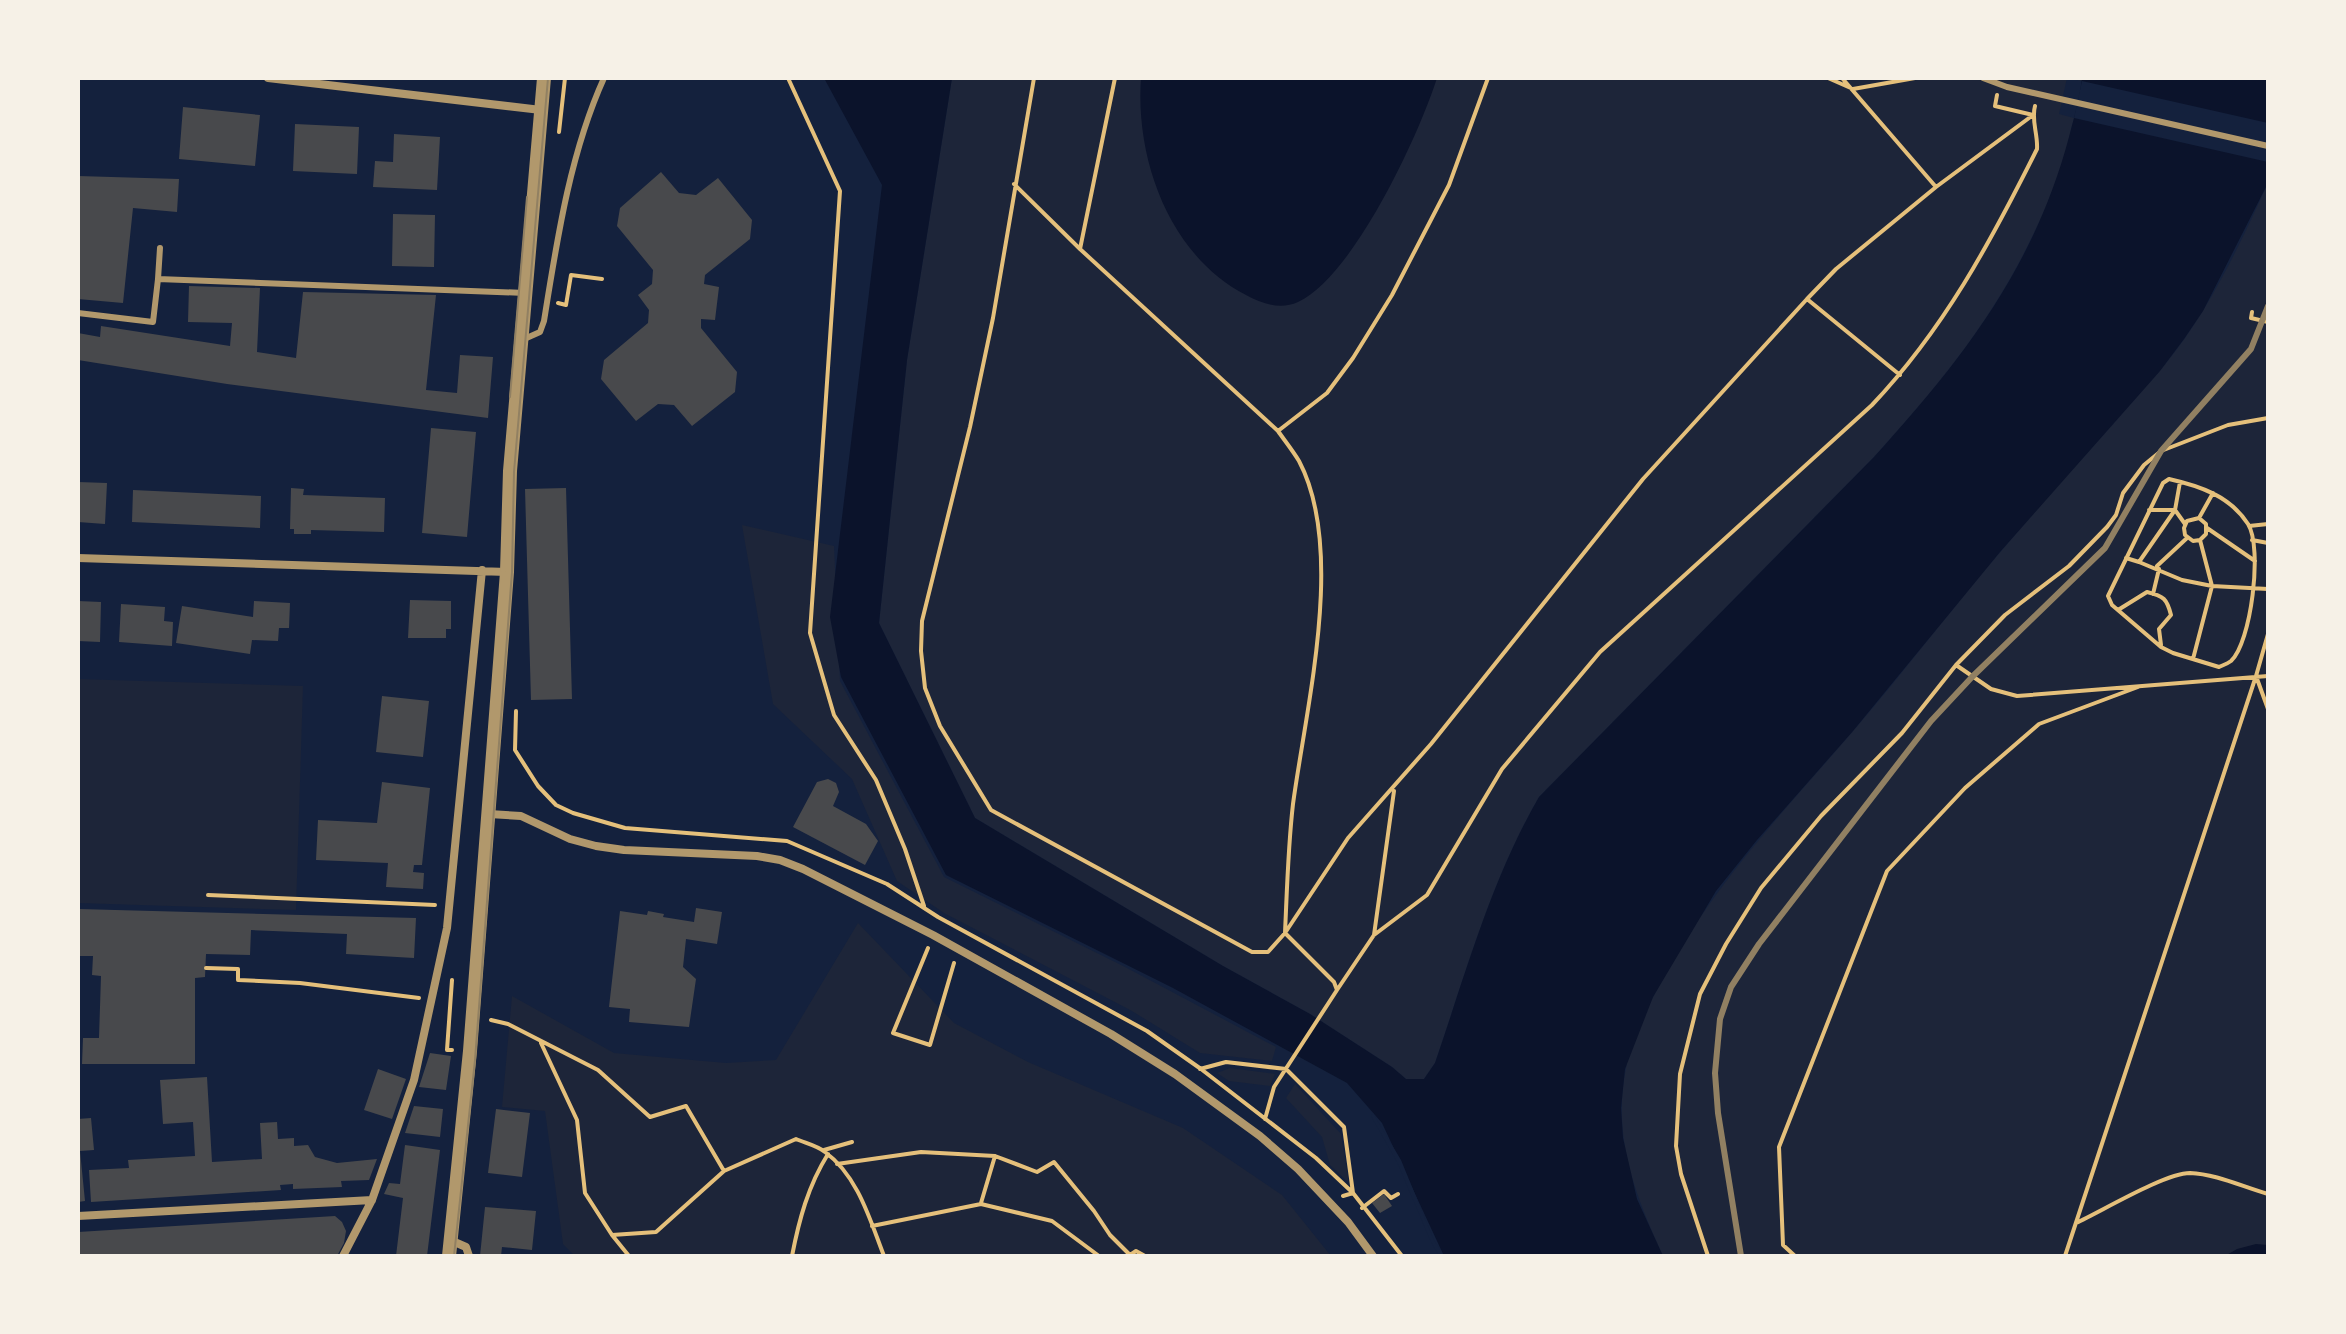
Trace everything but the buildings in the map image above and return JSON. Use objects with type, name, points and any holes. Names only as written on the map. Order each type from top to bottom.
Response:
[{"type":"street","points":[[268,78],[541,110]]},
{"type":"street","points":[[449,1256],[470,1051],[507,572],[510,471],[544,78]]},
{"type":"street","points":[[78,558],[507,572]]},
{"type":"street","points":[[343,1256],[372,1200],[414,1080],[447,928],[482,570]]},
{"type":"street","points":[[489,814],[521,816],[570,839],[596,846],[757,856],[780,860],[803,869],[959,949],[1111,1034],[1175,1074],[1260,1136],[1298,1169],[1348,1222],[1373,1256]]},
{"type":"street","points":[[78,1216],[372,1200]]},
{"type":"street","points":[[450,1240],[466,1247],[469,1256]]},
{"type":"lane","points":[[522,340],[540,332],[544,321],[564,211],[588,113],[604,78]]},
{"type":"lane","points":[[1983,78],[2007,87],[2268,146]]},
{"type":"lane","points":[[78,313],[153,322],[160,248]]},
{"type":"lane","points":[[158,279],[525,293]]},
{"type":"path","points":[[558,138],[565,78]]},
{"type":"path","points":[[788,78],[840,191],[810,633],[834,715],[876,780],[905,849],[933,935],[893,1033],[930,1045],[959,949]]},
{"type":"path","points":[[1034,78],[977,396],[922,621],[925,688],[940,726],[991,810],[1252,952],[1268,952],[1285,933],[1348,838],[1394,789],[1643,479],[1807,299],[1836,269],[1980,151],[2033,115]]},
{"type":"path","points":[[1080,249],[1115,78]]},
{"type":"path","points":[[1278,431],[1327,393],[1392,295],[1449,185],[1488,78]]},
{"type":"path","points":[[1828,78],[1853,89],[1915,78]]},
{"type":"path","points":[[1842,78],[1936,187]]},
{"type":"path","points":[[2009,110],[2033,115]]},
{"type":"path","points":[[1260,1136],[1274,1087],[1374,935],[1427,895],[1502,769],[1600,652],[1837,438],[1900,375],[1932,335],[1997,228],[2037,149],[2038,135],[2033,115]]},
{"type":"path","points":[[1014,184],[1278,431],[1299,461],[1311,494],[1322,552],[1320,618],[1293,808],[1285,933],[1334,982],[1337,990]]},
{"type":"path","points":[[567,297],[571,275],[602,279]]},
{"type":"path","points":[[1807,299],[1900,375]]},
{"type":"path","points":[[2252,312],[2251,318],[2268,322]]},
{"type":"path","points":[[1708,1256],[1681,1174],[1676,1146],[1680,1074],[1700,994],[1726,944],[1761,888],[1821,816],[1902,733],[1956,665],[2005,615],[2069,566],[2090,545],[2116,515],[2123,493],[2144,465],[2161,451],[2228,425],[2268,418]]},
{"type":"path","points":[[2169,479],[2180,482],[2224,498],[2249,526],[2257,563],[2242,639],[2231,661],[2219,667],[2161,647],[2112,605],[2108,596],[2163,483],[2169,479]]},
{"type":"path","points":[[2139,562],[2175,510],[2180,482]]},
{"type":"path","points":[[2199,518],[2213,493]]},
{"type":"path","points":[[2149,510],[2175,510]]},
{"type":"path","points":[[2175,510],[2185,524]]},
{"type":"path","points":[[2199,518],[2185,524],[2187,538],[2200,540],[2207,528]]},
{"type":"path","points":[[2199,518],[2207,528],[2257,563]]},
{"type":"path","points":[[2249,526],[2268,524]]},
{"type":"path","points":[[2153,594],[2157,568],[2187,538]]},
{"type":"path","points":[[2193,659],[2212,586],[2200,540]]},
{"type":"path","points":[[2252,540],[2268,543]]},
{"type":"path","points":[[2126,558],[2182,580],[2212,586],[2268,589]]},
{"type":"path","points":[[2118,610],[2147,592],[2161,595],[2167,600],[2171,615],[2159,629],[2161,647]]},
{"type":"path","points":[[2065,1256],[2268,634]]},
{"type":"path","points":[[1956,665],[1991,689],[2017,696],[2268,676]]},
{"type":"path","points":[[2256,676],[2268,709]]},
{"type":"path","points":[[1795,1256],[1783,1245],[1779,1147],[1887,871],[1965,788],[2039,724],[2138,687]]},
{"type":"path","points":[[516,711],[515,750],[538,786],[556,805],[625,828],[787,841],[887,884],[1147,1031],[1201,1069],[1266,1116],[1353,1193],[1402,1256]]},
{"type":"path","points":[[1374,935],[1394,789]]},
{"type":"path","points":[[208,895],[450,905]]},
{"type":"path","points":[[453,967],[447,1050],[470,1051]]},
{"type":"path","points":[[206,968],[238,969],[238,980],[300,983],[430,999]]},
{"type":"path","points":[[472,1017],[508,1024],[598,1070],[650,1117],[686,1106],[724,1171]]},
{"type":"path","points":[[541,1043],[577,1120],[585,1193],[629,1256]]},
{"type":"path","points":[[1175,1074],[1226,1062],[1286,1069],[1344,1127],[1353,1193]]},
{"type":"path","points":[[612,1235],[656,1232],[724,1171],[796,1139],[826,1152],[859,1193],[884,1256]]},
{"type":"path","points":[[792,1256],[798,1222],[826,1152],[852,1142]]},
{"type":"path","points":[[837,1164],[921,1152],[995,1156],[1037,1172],[1054,1162],[1129,1255],[1136,1251],[1145,1256]]},
{"type":"path","points":[[981,1204],[995,1156]]},
{"type":"path","points":[[2076,1224],[2168,1178],[2187,1173],[2268,1194]]},
{"type":"path","points":[[1348,1222],[1384,1191],[1391,1198],[1398,1194]]},
{"type":"path","points":[[1329,1200],[1353,1193]]},
{"type":"path","points":[[872,1226],[981,1204],[1052,1221],[1099,1256]]},
{"type":"shaded area","points":[[824,78],[952,78],[907,360],[879,623],[975,818],[1223,966],[1310,1014],[1406,1079],[1424,1079],[1435,1063],[1493,894],[1539,797],[1874,457],[1937,384],[1992,309],[2036,228],[2054,184],[2075,115],[2082,78],[2268,78],[2268,183],[2203,311],[2160,371],[2000,552],[1853,731],[1757,840],[1716,891],[1653,997],[1625,1069],[1621,1108],[1623,1138],[1637,1199],[1663,1256],[1444,1256],[1382,1123],[1347,1083],[1173,988],[946,875],[841,677],[830,617],[882,185]]},
{"type":"shaded area","points":[[952,78],[2067,78],[2059,114],[2074,118],[2058,177],[2041,218],[2002,292],[1957,359],[1874,457],[1539,797],[1493,894],[1435,1063],[1424,1079],[1406,1079],[1310,1014],[1223,966],[975,818],[879,623],[907,360]]},
{"type":"shaded area","points":[[1141,78],[1437,78],[1400,167],[1361,235],[1319,288],[1298,302],[1278,306],[1252,298],[1219,278],[1178,231],[1163,203],[1144,141]]},
{"type":"shaded area","points":[[2268,183],[2268,1256],[1663,1256],[1635,1188],[1624,1142],[1622,1118],[1622,1094],[1631,1046],[1660,984],[1702,914],[1749,852],[1872,709],[2002,550],[2177,349],[2219,282]]},
{"type":"shaded area","points":[[742,525],[834,546],[840,681],[944,877],[1276,1047],[1272,1061],[1200,1053],[1132,1011],[944,913],[897,881],[852,779],[773,704]]},
{"type":"shaded area","points":[[78,679],[303,686],[296,910],[78,903]]},
{"type":"shaded area","points":[[858,923],[954,1023],[1028,1062],[1183,1128],[1282,1195],[1331,1256],[575,1256],[563,1244],[545,1111],[502,1107],[512,996],[614,1053],[726,1063],[776,1060]]},
{"type":"shaded area","points":[[1230,1068],[1275,1074],[1270,1086],[1229,1081],[1217,1073]]},
{"type":"shaded area","points":[[1295,1084],[1341,1134],[1349,1183],[1330,1165],[1322,1137],[1286,1098]]},
{"type":"shaded area","points":[[2256,1244],[2268,1245],[2268,1256],[2225,1256],[2237,1249]]},
{"type":"pier","points":[[2082,81],[2268,123],[2268,162],[2074,118]]},
{"type":"pier","points":[[1373,1113],[1401,1160],[1434,1240],[1444,1256],[1439,1256],[1431,1242],[1397,1162],[1371,1116]]},
{"type":"tram line","points":[[454,1256],[475,1060],[512,572],[514,472],[548,78]]},
{"type":"tram line","points":[[510,397],[527,197]]},
{"type":"railway","points":[[1741,1256],[1718,1113],[1715,1073],[1720,1019],[1731,987],[1759,944],[1931,721],[2105,548],[2161,451],[2251,349],[2268,306]]}]
